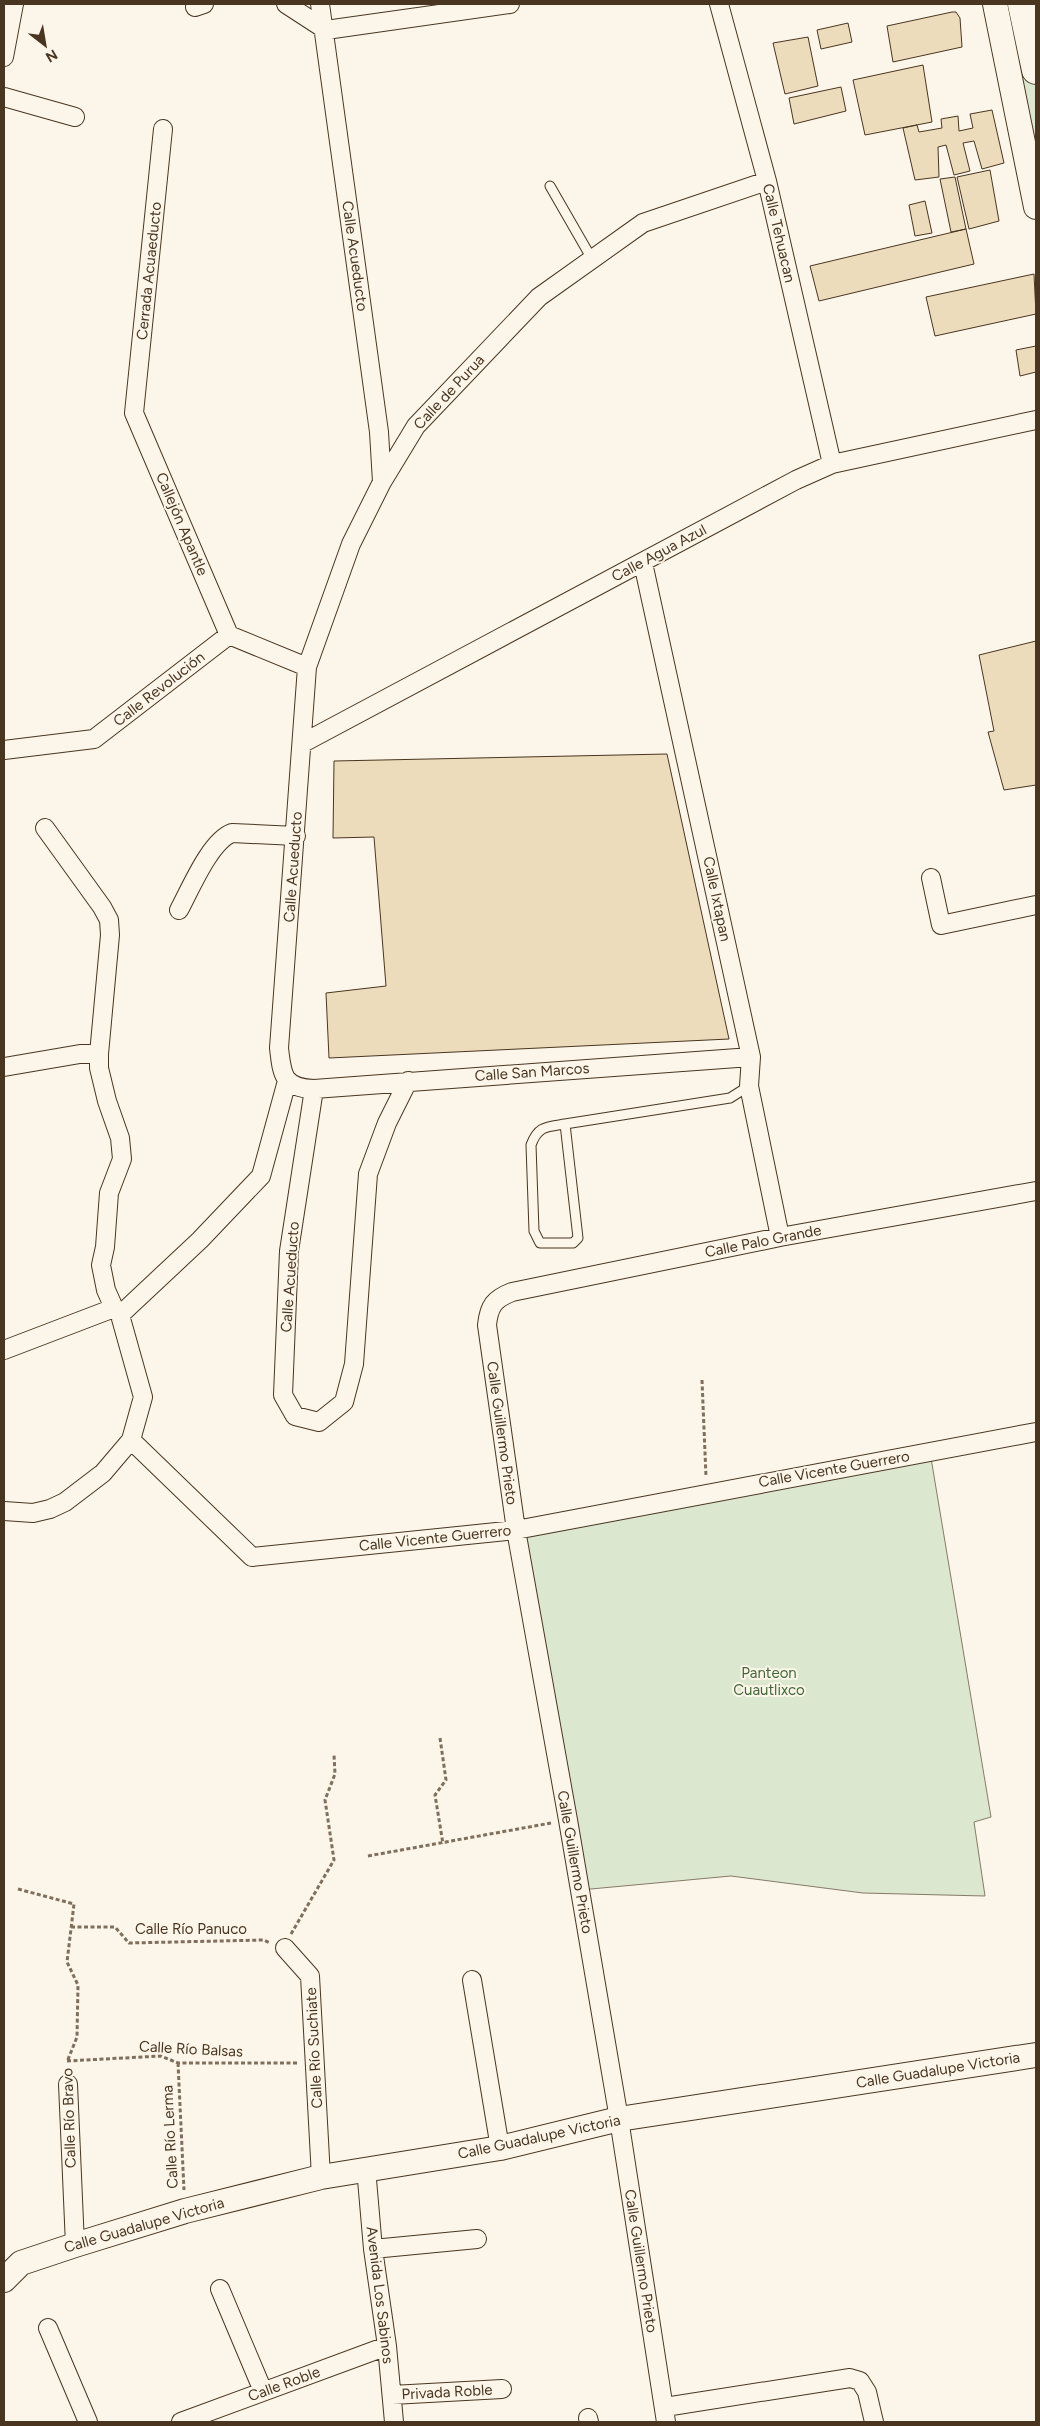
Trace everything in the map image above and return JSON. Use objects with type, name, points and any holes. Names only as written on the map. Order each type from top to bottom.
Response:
[{"type":"main road","points":[[1022,4],[1036,70]]},
{"type":"street","points":[[4,51],[14,4]]},
{"type":"street","points":[[286,4],[326,30],[510,4]]},
{"type":"street","name":"Calle Acueducto","points":[[320,4],[326,30],[378,432],[382,482]]},
{"type":"street","name":"Calle Tehuacan","points":[[719,4],[768,181],[832,464]]},
{"type":"street","points":[[995,4],[1036,207]]},
{"type":"street","points":[[4,97],[75,117]]},
{"type":"street","name":"Cerrada Acuaeducto","points":[[134,413],[163,129]]},
{"type":"street","name":"Calle de Purua","points":[[303,743],[307,668],[351,544],[382,482],[416,426],[539,297],[642,223],[768,181]]},
{"type":"street","name":"Callejón Apantle","points":[[134,413],[229,635]]},
{"type":"street","name":"Calle Agua Azul","points":[[303,743],[796,480],[832,464],[1036,420]]},
{"type":"street","name":"Calle Ixtapan","points":[[643,563],[751,1057],[749,1086],[780,1237]]},
{"type":"street","points":[[229,635],[307,668]]},
{"type":"street","name":"Calle Revolución","points":[[4,750],[94,739],[229,635]]},
{"type":"street","name":"Calle Acueducto","points":[[287,1081],[281,1067],[279,1048],[303,743]]},
{"type":"street","points":[[4,1511],[33,1513],[50,1509],[65,1502],[103,1473],[131,1440],[143,1397],[117,1311],[106,1290],[101,1265],[105,1248],[109,1193],[122,1159],[120,1138],[107,1101],[99,1054],[110,935],[109,920],[102,907],[46,828]]},
{"type":"street","points":[[179,910],[213,848],[224,836],[232,833],[296,836]]},
{"type":"street","points":[[931,878],[941,925],[1036,905]]},
{"type":"street","points":[[4,1067],[99,1054]]},
{"type":"street","name":"Calle San Marcos","points":[[314,1089],[751,1057]]},
{"type":"street","points":[[4,1350],[117,1311],[200,1240],[261,1176],[287,1081],[300,1088],[314,1089]]},
{"type":"street","name":"Calle Acueducto","points":[[314,1089],[289,1251],[283,1395],[295,1416],[319,1422],[344,1402],[354,1364],[368,1174],[387,1123],[408,1081]]},
{"type":"street","name":"Calle Palo Grande","points":[[493,1302],[512,1292],[780,1237],[1036,1191]]},
{"type":"street","name":"Calle Guillermo Prieto","points":[[493,1302],[487,1325],[516,1530],[619,2120],[665,2415]]},
{"type":"street","name":"Calle Vicente Guerrero","points":[[131,1440],[252,1557],[516,1530],[707,1492],[1036,1432]]},
{"type":"street","name":"Calle Río Suchiate","points":[[285,1948],[310,1976],[321,2177]]},
{"type":"street","points":[[472,1980],[500,2148]]},
{"type":"street","name":"Calle Guadalupe Victoria","points":[[4,2280],[12,2264],[185,2211],[321,2177],[366,2168],[500,2148],[619,2120],[1036,2055]]},
{"type":"street","name":"Calle Río Bravo","points":[[68,2084],[75,2245]]},
{"type":"street","name":"Avenida Los Sabinos","points":[[366,2168],[373,2249],[387,2346],[394,2422]]},
{"type":"street","points":[[373,2249],[477,2238]]},
{"type":"street","points":[[220,2289],[263,2392]]},
{"type":"street","points":[[48,2328],[88,2422]]},
{"type":"street","name":"Calle Roble","points":[[181,2422],[387,2346]]},
{"type":"street","points":[[665,2415],[850,2378],[860,2381],[867,2392],[874,2422]]},
{"type":"street","name":"Privada Roble","points":[[392,2395],[502,2389]]},
{"type":"lane","points":[[550,186],[592,259]]},
{"type":"lane","points":[[565,1124],[578,1238],[573,1243],[540,1243],[534,1231],[530,1145],[536,1133],[545,1127],[730,1098],[749,1086]]},
{"type":"path","points":[[702,1380],[707,1492]]},
{"type":"path","points":[[440,1738],[446,1780],[435,1795],[443,1844]]},
{"type":"path","points":[[285,1948],[334,1860],[325,1800],[335,1774],[334,1755]]},
{"type":"path","points":[[368,1856],[568,1820]]},
{"type":"path","name":"Calle Río Bravo","points":[[18,1889],[74,1904],[66,1962],[78,1985],[77,2037],[67,2061],[68,2084]]},
{"type":"path","name":"Calle Río Panuco","points":[[71,1927],[115,1927],[129,1943],[264,1940],[285,1948]]},
{"type":"path","name":"Calle Río Balsas","points":[[67,2061],[161,2056],[178,2063],[315,2063]]},
{"type":"path","name":"Calle Río Lerma","points":[[178,2063],[185,2211]]},
{"type":"green space","points":[[995,4],[1022,4],[1036,70],[1036,207]]},
{"type":"green space","name":"Panteon Cuautlixco","points":[[930,1452],[991,1817],[974,1822],[985,1896],[863,1893],[731,1876],[580,1890],[516,1530]]},
{"type":"building","points":[[956,12],[960,18],[962,47],[893,62],[887,26]]},
{"type":"building","points":[[848,23],[852,42],[821,49],[817,30]]},
{"type":"building","points":[[808,37],[818,86],[785,94],[773,43]]},
{"type":"building","points":[[923,65],[932,122],[865,135],[853,80]]},
{"type":"building","points":[[841,87],[846,111],[794,124],[789,98]]},
{"type":"building","points":[[992,110],[1004,163],[982,169],[974,141],[963,143],[970,171],[954,175],[946,145],[938,147],[939,177],[915,180],[903,128],[917,125],[919,132],[942,128],[941,119],[958,116],[959,131],[973,128],[970,114]]},
{"type":"building","points":[[990,170],[999,221],[969,229],[957,177]]},
{"type":"building","points":[[955,177],[966,229],[951,232],[940,179]]},
{"type":"building","points":[[925,201],[932,233],[915,236],[909,205]]},
{"type":"building","points":[[966,229],[974,264],[819,301],[810,266]]},
{"type":"building","points":[[1034,274],[1036,314],[935,336],[926,297]]},
{"type":"building","points":[[1036,346],[1036,372],[1020,376],[1016,350]]},
{"type":"building","points":[[1036,641],[1036,785],[1004,790],[988,732],[994,731],[979,655]]},
{"type":"building","points":[[667,754],[729,1039],[329,1058],[326,993],[386,986],[374,837],[333,838],[334,761]]}]
